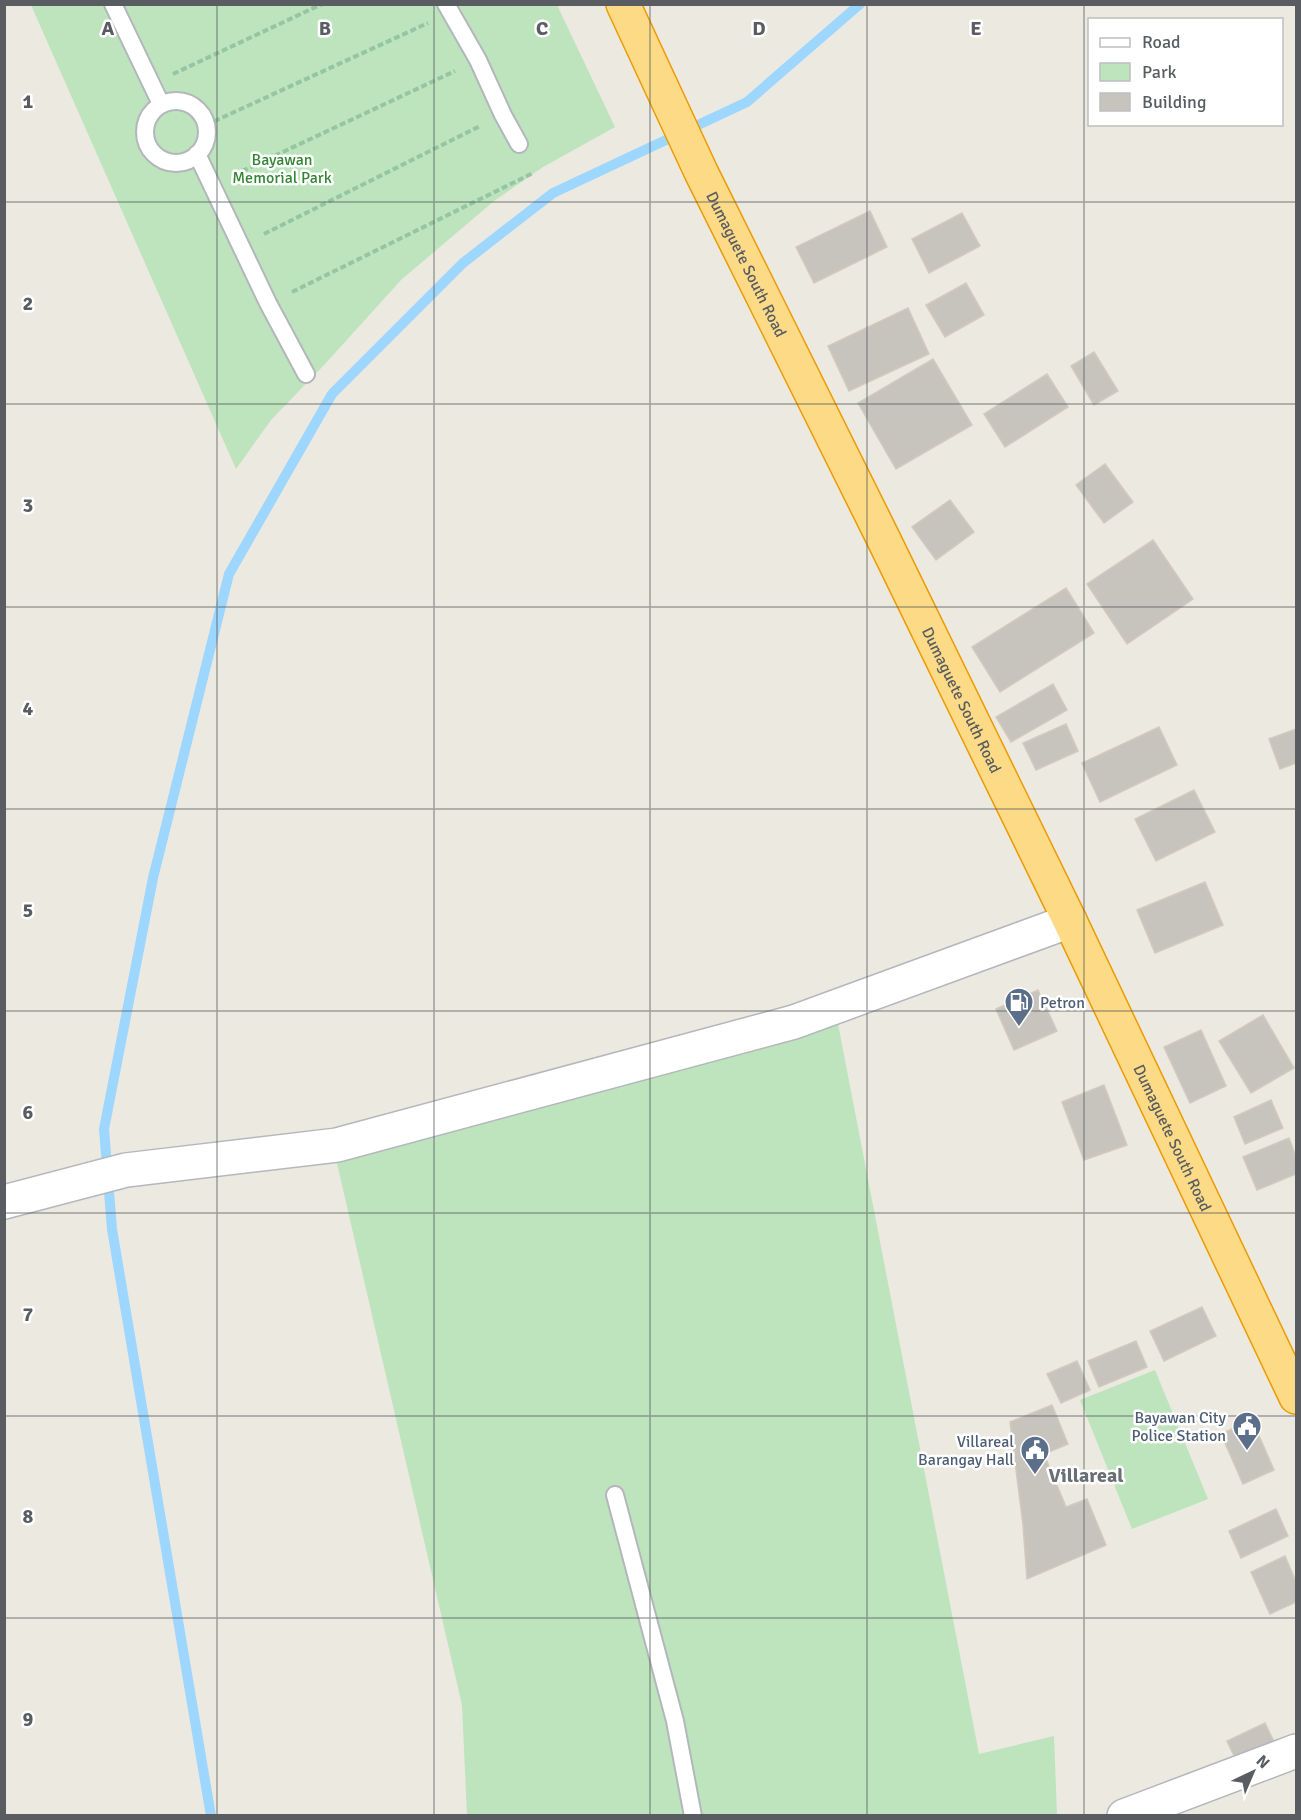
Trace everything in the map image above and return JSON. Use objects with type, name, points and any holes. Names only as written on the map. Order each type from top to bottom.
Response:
[{"type":"highway","name":"Dumaguete South Road","points":[[623,4],[701,172],[889,548],[1070,921],[1296,1397]]},
{"type":"street","points":[[4,1203],[126,1170],[337,1145],[794,1022],[1070,921]]},
{"type":"street","points":[[1124,1815],[1296,1751]]},
{"type":"lane","points":[[113,4],[161,104]]},
{"type":"lane","points":[[448,9],[478,60],[502,115],[519,144]]},
{"type":"lane","points":[[175,100],[188,103],[197,109],[206,125],[206,140],[197,154],[190,159],[174,163],[157,156],[147,142],[145,131],[151,114],[161,104],[175,100]]},
{"type":"lane","points":[[197,154],[268,303],[306,374]]},
{"type":"lane","points":[[615,1495],[675,1720],[693,1815]]},
{"type":"path","points":[[151,84],[322,4]]},
{"type":"path","points":[[206,125],[448,9]]},
{"type":"path","points":[[212,186],[478,60]]},
{"type":"path","points":[[242,245],[502,115]]},
{"type":"path","points":[[268,303],[533,173]]},
{"type":"green space","name":"Bayawan Memorial Park","points":[[31,5],[557,5],[615,127],[543,167],[494,201],[401,280],[271,420],[236,469]]},
{"type":"green space","points":[[838,1024],[979,1754],[1054,1736],[1057,1815],[467,1815],[462,1705],[336,1159]]},
{"type":"green space","points":[[1155,1370],[1208,1499],[1132,1529],[1080,1400]]},
{"type":"building","points":[[870,211],[887,247],[814,283],[796,247]]},
{"type":"building","points":[[962,213],[980,246],[929,273],[912,239]]},
{"type":"building","points":[[966,283],[984,315],[945,337],[926,305]]},
{"type":"building","points":[[908,308],[929,354],[849,391],[828,346]]},
{"type":"building","points":[[1094,352],[1118,391],[1094,405],[1071,366]]},
{"type":"building","points":[[933,359],[972,425],[896,469],[858,403]]},
{"type":"building","points":[[1047,374],[1068,407],[1005,447],[984,414]]},
{"type":"building","points":[[1105,464],[1133,502],[1104,523],[1076,485]]},
{"type":"building","points":[[950,500],[974,532],[936,560],[912,527]]},
{"type":"building","points":[[1153,540],[1193,599],[1127,644],[1087,584]]},
{"type":"building","points":[[1066,588],[1094,633],[1000,692],[972,647]]},
{"type":"building","points":[[1053,684],[1067,710],[1011,742],[996,717]]},
{"type":"building","points":[[1066,724],[1078,751],[1036,770],[1023,743]]},
{"type":"building","points":[[1159,727],[1177,765],[1100,802],[1082,763]]},
{"type":"building","points":[[1296,729],[1296,763],[1280,769],[1269,739]]},
{"type":"building","points":[[1194,790],[1215,832],[1156,861],[1135,819]]},
{"type":"building","points":[[1205,882],[1223,925],[1155,953],[1137,910]]},
{"type":"building","points":[[1038,990],[1057,1031],[1014,1050],[996,1009]]},
{"type":"building","points":[[1263,1015],[1294,1068],[1251,1093],[1219,1041]]},
{"type":"building","points":[[1201,1030],[1226,1086],[1190,1103],[1164,1047]]},
{"type":"building","points":[[1104,1085],[1127,1145],[1084,1160],[1062,1102]]},
{"type":"building","points":[[1271,1100],[1283,1128],[1245,1144],[1234,1117]]},
{"type":"building","points":[[1289,1138],[1296,1157],[1296,1174],[1257,1190],[1243,1157]]},
{"type":"building","points":[[1202,1307],[1216,1336],[1164,1361],[1150,1331]]},
{"type":"building","points":[[1136,1341],[1147,1367],[1099,1387],[1088,1361]]},
{"type":"building","points":[[1077,1361],[1090,1390],[1061,1403],[1047,1374]]},
{"type":"building","name":"Villareal Barangay Hall","points":[[1052,1405],[1068,1444],[1044,1454],[1066,1507],[1087,1499],[1106,1545],[1027,1579],[1023,1525],[1010,1422]]},
{"type":"building","name":"Bayawan City Police Station","points":[[1252,1420],[1274,1470],[1243,1484],[1221,1434]]},
{"type":"building","points":[[1276,1509],[1288,1536],[1241,1558],[1229,1531]]},
{"type":"building","points":[[1285,1556],[1296,1582],[1296,1602],[1270,1614],[1251,1572]]},
{"type":"building","points":[[1265,1723],[1276,1746],[1238,1764],[1227,1741]]},
{"type":"waterway","points":[[211,1816],[112,1229],[104,1129],[153,878],[229,574],[332,394],[463,263],[553,193],[747,102],[860,4]]},
{"type":"place","name":"Petron","points":[[1019,1028]]},
{"type":"place","name":"Bayawan City Police Station","points":[[1247,1452]]},
{"type":"place","name":"Villareal Barangay Hall","points":[[1035,1476]]},
{"type":"district","name":"Villareal","points":[[1086,1475]]}]
